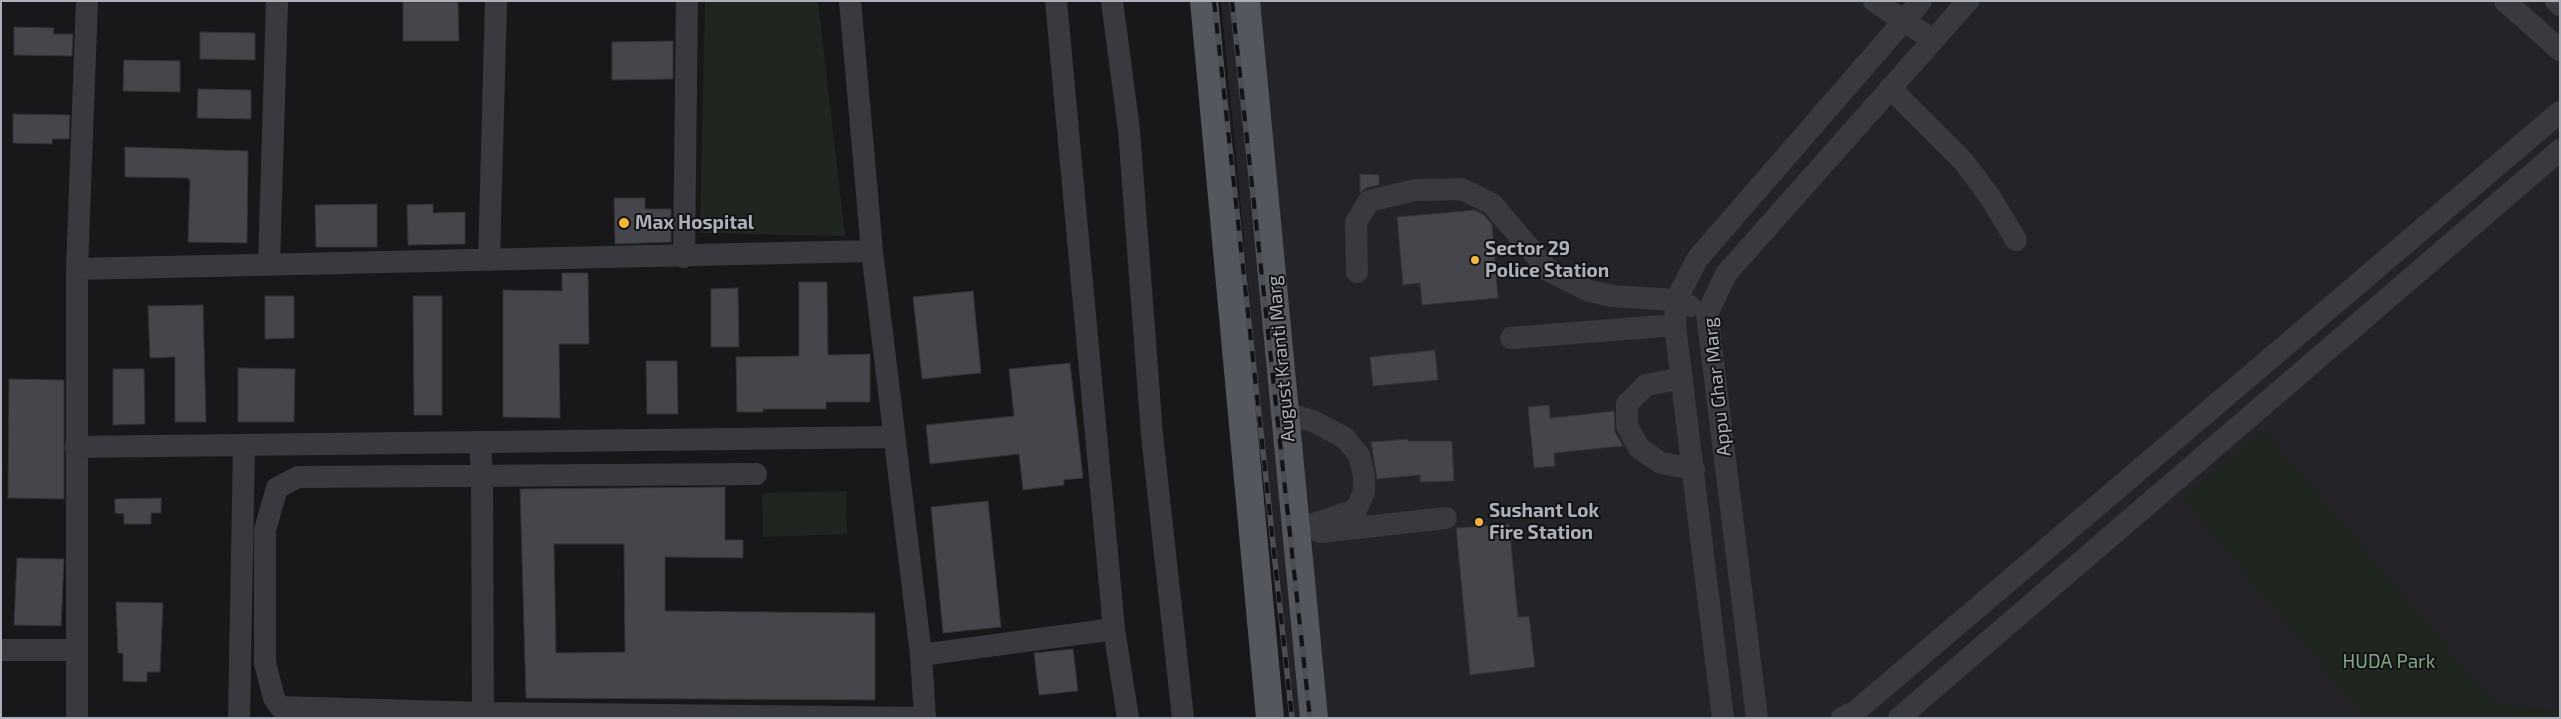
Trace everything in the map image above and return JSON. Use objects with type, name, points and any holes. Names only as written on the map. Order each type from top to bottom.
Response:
[{"type":"main road","points":[[1204,1],[1270,718]]},
{"type":"main road","name":"August Kranti Marg","points":[[1246,1],[1313,705]]},
{"type":"main road","points":[[1313,705],[1335,718]]},
{"type":"street","points":[[77,718],[77,269],[87,1]]},
{"type":"street","points":[[269,265],[276,1]]},
{"type":"street","points":[[489,260],[496,1]]},
{"type":"street","points":[[684,257],[687,1]]},
{"type":"street","points":[[244,445],[239,713],[282,707],[483,713],[925,718],[921,655],[872,251],[850,1]]},
{"type":"street","points":[[1056,1],[1114,629],[1128,718]]},
{"type":"street","points":[[1112,1],[1129,130],[1152,434],[1183,718]]},
{"type":"street","points":[[1874,1],[1933,40]]},
{"type":"street","name":"Appu Ghar Marg","points":[[1723,718],[1675,326],[1676,300],[1698,258],[1921,1]]},
{"type":"street","name":"Appu Ghar Marg","points":[[1757,718],[1706,314],[1726,274],[1968,1]]},
{"type":"street","points":[[2505,1],[2560,50]]},
{"type":"street","points":[[2556,1],[2560,5]]},
{"type":"street","points":[[1890,88],[1964,162],[1990,197],[2016,240]]},
{"type":"street","points":[[1842,718],[1856,711],[1884,688],[2560,112]]},
{"type":"street","points":[[1899,718],[2560,150]]},
{"type":"street","points":[[1357,272],[1356,222],[1369,201],[1415,190],[1462,189],[1492,204],[1549,271],[1589,291],[1612,296],[1676,300],[1706,314]]},
{"type":"street","points":[[77,269],[684,257],[872,251]]},
{"type":"street","points":[[1511,338],[1675,326]]},
{"type":"street","points":[[1682,378],[1646,385],[1627,404],[1627,426],[1639,448],[1661,464],[1694,469]]},
{"type":"street","points":[[1286,413],[1315,422],[1345,438],[1359,455],[1364,476],[1364,492],[1356,510],[1297,530]]},
{"type":"street","points":[[76,447],[894,437]]},
{"type":"street","points":[[480,442],[482,476],[483,713]]},
{"type":"street","points":[[282,707],[274,698],[265,663],[265,530],[277,488],[298,477],[756,474]]},
{"type":"street","points":[[1297,530],[1446,518]]},
{"type":"street","points":[[921,655],[1114,629]]},
{"type":"street","points":[[1,650],[76,650]]},
{"type":"shaded area","points":[[1221,1],[2560,1],[2560,718],[1290,718]]},
{"type":"green space","points":[[705,1],[818,1],[845,236],[700,233]]},
{"type":"green space","name":"HUDA Park","points":[[2264,430],[2495,704],[2560,710],[2560,718],[2365,718],[2183,498]]},
{"type":"green space","points":[[846,491],[847,534],[763,537],[762,493]]},
{"type":"building","points":[[403,2],[458,2],[459,41],[403,41]]},
{"type":"building","points":[[14,27],[54,28],[53,34],[73,34],[72,56],[14,55]]},
{"type":"building","points":[[200,32],[255,33],[255,60],[200,59]]},
{"type":"building","points":[[673,41],[673,79],[612,80],[612,42]]},
{"type":"building","points":[[124,60],[180,61],[180,92],[123,91]]},
{"type":"building","points":[[198,89],[251,90],[251,119],[197,118]]},
{"type":"building","points":[[13,114],[70,115],[69,139],[52,139],[52,144],[13,143]]},
{"type":"building","points":[[125,147],[248,151],[247,243],[188,242],[190,181],[188,178],[125,177]]},
{"type":"building","points":[[1360,174],[1379,175],[1379,185],[1366,188],[1360,193]]},
{"type":"building","points":[[614,198],[645,198],[645,209],[671,209],[671,242],[615,244]]},
{"type":"building","points":[[377,204],[377,247],[316,247],[315,205]]},
{"type":"building","points":[[433,204],[433,213],[465,212],[465,244],[408,245],[407,205]]},
{"type":"building","name":"Sector 29 Police Station","points":[[1475,210],[1484,215],[1492,224],[1498,298],[1422,305],[1420,283],[1403,285],[1397,217]]},
{"type":"building","points":[[562,273],[588,273],[589,344],[559,344],[560,418],[503,417],[503,290],[562,291]]},
{"type":"building","points":[[799,282],[827,282],[828,355],[870,354],[870,402],[826,402],[826,409],[763,409],[763,412],[737,412],[736,357],[799,356]]},
{"type":"building","points":[[738,288],[739,347],[711,347],[711,289]]},
{"type":"building","points":[[973,291],[981,373],[922,379],[913,297]]},
{"type":"building","points":[[265,296],[294,296],[294,338],[265,339]]},
{"type":"building","points":[[413,296],[442,296],[442,415],[414,415]]},
{"type":"building","points":[[203,305],[206,422],[175,422],[175,357],[150,358],[148,306]]},
{"type":"building","points":[[1435,350],[1438,380],[1373,386],[1370,357]]},
{"type":"building","points":[[646,361],[677,361],[678,414],[647,414]]},
{"type":"building","points":[[1070,363],[1083,478],[1064,480],[1064,485],[1023,490],[1019,454],[930,464],[926,425],[1014,416],[1009,369]]},
{"type":"building","points":[[238,368],[295,369],[294,422],[238,422]]},
{"type":"building","points":[[113,369],[144,369],[145,424],[113,425]]},
{"type":"building","points":[[9,379],[64,380],[64,499],[8,498]]},
{"type":"building","points":[[1549,405],[1550,418],[1614,411],[1615,432],[1623,446],[1554,453],[1555,466],[1534,468],[1528,407]]},
{"type":"building","points":[[1408,439],[1408,441],[1452,441],[1454,481],[1420,482],[1420,475],[1377,479],[1371,442]]},
{"type":"building","points":[[725,487],[725,540],[743,540],[743,558],[665,557],[665,611],[875,613],[875,700],[526,698],[520,489]],"holes":[[[554,544],[624,544],[625,652],[556,653]]]},
{"type":"building","points":[[161,498],[161,513],[151,513],[151,524],[124,524],[124,514],[115,513],[115,499]]},
{"type":"building","points":[[988,501],[1001,627],[943,633],[931,507]]},
{"type":"building","points":[[1509,524],[1518,617],[1529,616],[1535,667],[1470,675],[1456,528]]},
{"type":"building","points":[[17,558],[64,559],[61,626],[14,625]]},
{"type":"building","points":[[116,602],[163,603],[160,672],[147,672],[147,682],[123,681],[123,653],[118,653]]},
{"type":"building","points":[[1073,649],[1078,691],[1039,695],[1034,653]]},
{"type":"railway","points":[[1214,1],[1292,718]]},
{"type":"railway","points":[[1232,1],[1310,718]]},
{"type":"place","name":"Max Hospital","points":[[624,223]]},
{"type":"place","name":"Sector 29 Police Station","points":[[1475,260]]},
{"type":"place","name":"Sushant Lok Fire Station","points":[[1479,522]]}]
